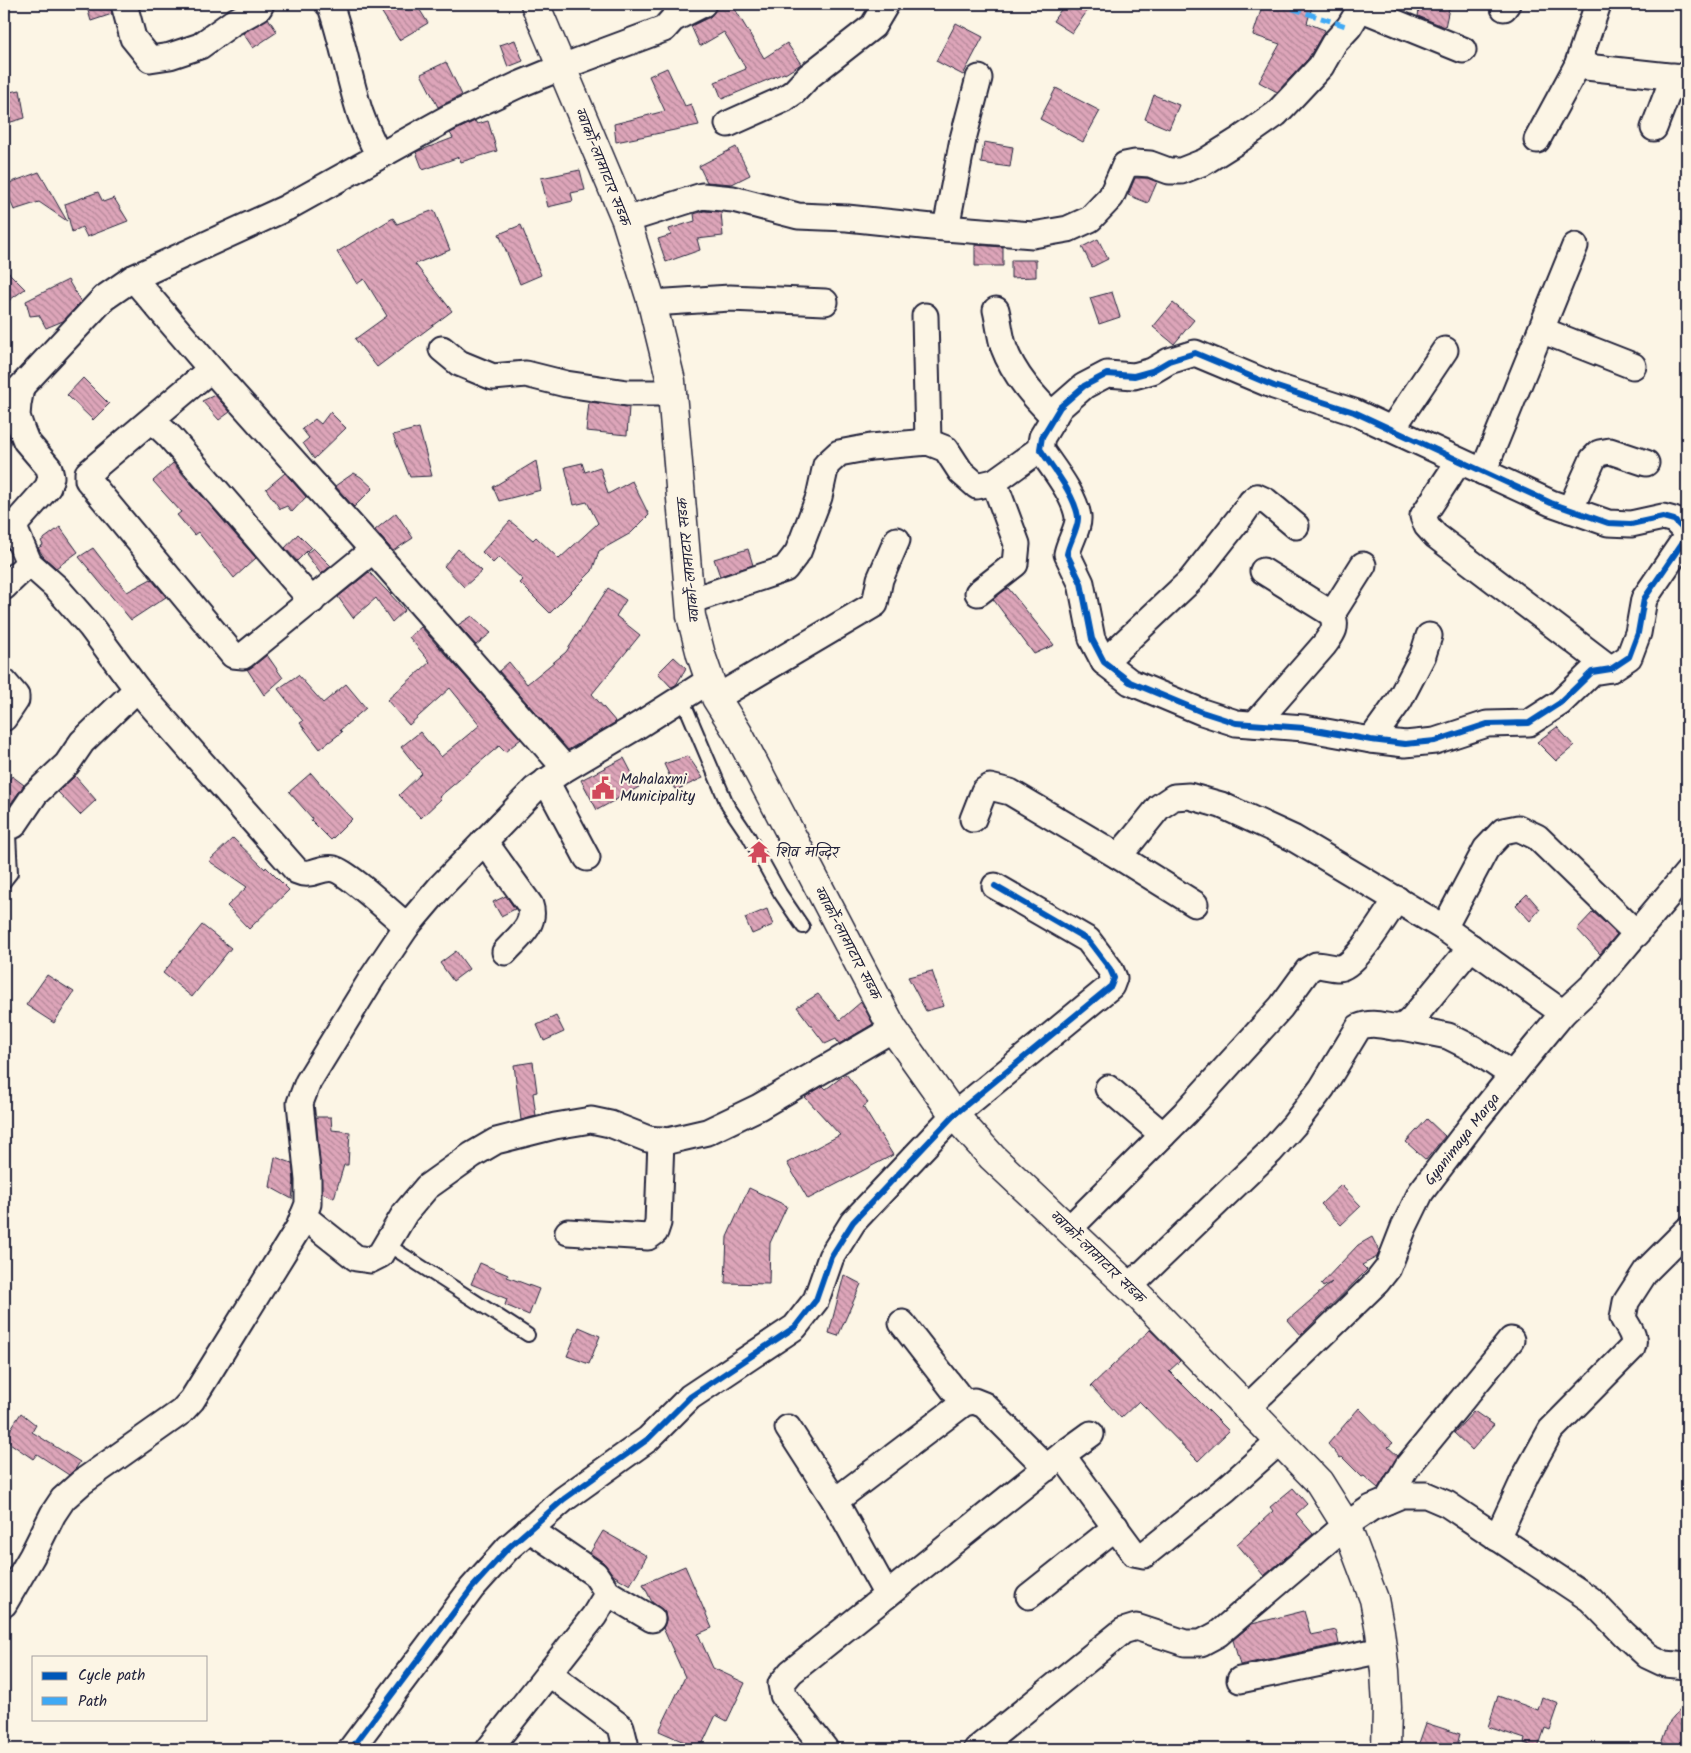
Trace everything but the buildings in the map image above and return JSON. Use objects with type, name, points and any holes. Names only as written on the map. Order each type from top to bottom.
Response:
[{"type":"main road","name":"ग्वार्को-लामाटार सडक","points":[[535,4],[626,220],[652,303],[671,381],[691,616],[713,689],[743,742],[893,1029],[954,1115],[992,1157],[1129,1286],[1319,1482],[1346,1525],[1374,1599],[1382,1650],[1387,1707],[1386,1749]]},
{"type":"street","points":[[124,4],[133,38],[150,59],[170,56],[200,46],[259,8],[261,4]]},
{"type":"street","points":[[328,4],[331,7],[340,34],[348,73],[361,115],[379,156]]},
{"type":"street","points":[[407,926],[343,873],[328,869],[311,874],[303,874],[297,871],[137,689],[91,627],[57,588],[29,563],[15,530],[17,522],[48,487],[51,477],[49,468],[26,441],[17,416],[18,404],[12,397],[104,298],[133,278],[286,208],[450,117],[562,66],[664,29],[673,18],[703,4]]},
{"type":"street","points":[[728,124],[784,99],[794,92],[809,76],[873,26],[886,4]]},
{"type":"street","points":[[1538,140],[1577,66],[1598,4]]},
{"type":"street","points":[[626,220],[702,196],[733,199],[798,216],[847,218],[1033,235],[1068,229],[1090,219],[1111,197],[1125,165],[1135,163],[1150,164],[1169,171],[1181,171],[1204,162],[1276,114],[1321,66],[1334,43],[1349,27],[1362,6],[1463,50]]},
{"type":"street","points":[[1577,66],[1680,77],[1654,128]]},
{"type":"street","points":[[946,228],[962,139],[980,78]]},
{"type":"street","points":[[1483,472],[1575,246]]},
{"type":"street","points":[[133,278],[210,369],[557,759],[555,775],[587,858]]},
{"type":"street","points":[[652,303],[730,298],[825,302]]},
{"type":"street","points":[[996,310],[1004,347],[1010,361],[1036,399],[1054,417]]},
{"type":"street","points":[[925,316],[928,442]]},
{"type":"street","points":[[1541,330],[1633,366]]},
{"type":"street","points":[[442,349],[459,362],[493,377],[526,374],[566,384],[627,392],[672,393]]},
{"type":"street","points":[[1392,430],[1445,350]]},
{"type":"street","points":[[1195,353],[1274,386],[1354,412],[1551,503],[1608,523],[1631,524],[1663,517],[1674,520],[1687,535],[1644,599],[1638,633],[1629,657],[1611,669],[1592,672],[1560,703],[1529,723],[1487,724],[1435,741],[1405,744],[1304,728],[1236,723],[1202,712],[1130,682],[1104,662],[1092,639],[1081,582],[1067,554],[1078,518],[1072,500],[1040,449],[1042,437],[1054,417],[1060,407],[1084,386],[1107,374],[1134,376],[1152,370],[1169,361],[1195,353]]},
{"type":"street","points":[[210,369],[88,473],[88,480],[233,655],[243,656],[373,550]]},
{"type":"street","points":[[152,420],[170,437],[312,601]]},
{"type":"street","points":[[690,601],[786,569],[798,552],[816,506],[826,465],[839,453],[871,447],[928,442],[946,449],[961,472],[977,486],[994,482],[1040,449]]},
{"type":"street","points":[[1570,510],[1593,459],[1599,453],[1610,451],[1646,463]]},
{"type":"street","points":[[1459,460],[1423,516],[1427,526],[1436,536],[1611,669]]},
{"type":"street","points":[[978,593],[1015,564],[1017,544],[994,482]]},
{"type":"street","points":[[1104,662],[1191,580],[1251,502],[1257,497],[1266,501],[1296,526]]},
{"type":"street","points":[[4,1604],[63,1499],[82,1482],[181,1412],[192,1400],[299,1227],[308,1204],[308,1180],[300,1103],[308,1082],[372,978],[407,926],[441,886],[534,789],[682,698],[713,689],[875,604],[880,580],[897,540]]},
{"type":"street","points":[[4,587],[29,563]]},
{"type":"street","points":[[1332,614],[1363,565]]},
{"type":"street","points":[[1255,724],[1333,632],[1335,622],[1332,614],[1262,572]]},
{"type":"street","points":[[1371,740],[1400,701],[1423,655],[1429,636]]},
{"type":"street","points":[[4,682],[16,696],[16,700],[4,718]]},
{"type":"street","points":[[9,822],[67,764],[82,742],[137,689]]},
{"type":"street","points":[[973,819],[984,790],[990,787],[1010,792],[1195,904]]},
{"type":"street","points":[[1118,856],[1159,807],[1174,797],[1189,796],[1221,805],[1293,838],[1444,928],[1563,1013]]},
{"type":"street","points":[[1444,928],[1486,849],[1503,832],[1518,828],[1537,837],[1637,934]]},
{"type":"street","points":[[484,841],[530,905],[532,913],[531,923],[505,952]]},
{"type":"street","name":"Gyanimaya Marga","points":[[1248,1407],[1377,1282],[1388,1268],[1404,1227],[1421,1192],[1563,1013],[1592,986],[1687,873]]},
{"type":"street","points":[[351,1749],[472,1588],[508,1548],[564,1500],[648,1439],[690,1397],[795,1327],[816,1300],[831,1257],[853,1222],[954,1115],[1111,986],[1114,978],[1110,969],[1088,940],[995,886]]},
{"type":"street","points":[[1069,1229],[1163,1135],[1281,1007],[1308,970],[1316,964],[1340,968],[1349,965],[1358,956],[1396,899]]},
{"type":"street","points":[[1402,1027],[1412,1019],[1471,947]]},
{"type":"street","points":[[1129,1286],[1271,1151],[1294,1125],[1322,1088],[1359,1027],[1378,1023],[1448,1036],[1474,1049],[1512,1075]]},
{"type":"street","points":[[303,1216],[356,1258],[370,1260],[380,1254],[388,1244],[405,1213],[427,1187],[472,1155],[496,1141],[555,1126],[591,1120],[610,1124],[648,1139],[668,1140],[707,1132],[790,1089],[893,1029]]},
{"type":"street","points":[[1108,1088],[1163,1135]]},
{"type":"street","points":[[568,1232],[648,1237],[655,1232],[658,1223],[661,1140]]},
{"type":"street","points":[[1497,1538],[1526,1475],[1551,1430],[1632,1348],[1634,1343],[1632,1335],[1623,1318],[1626,1302],[1646,1271],[1687,1230]]},
{"type":"street","points":[[902,1323],[964,1403]]},
{"type":"street","points":[[1388,1501],[1407,1467],[1512,1340]]},
{"type":"street","points":[[835,1501],[964,1403],[974,1401],[984,1405],[1054,1461],[1116,1527],[1134,1553],[1144,1555],[1226,1489],[1280,1441]]},
{"type":"street","points":[[788,1428],[835,1501],[887,1595]]},
{"type":"street","points":[[825,1749],[783,1695],[781,1684],[790,1672],[1054,1461],[1091,1434]]},
{"type":"street","points":[[977,1749],[1123,1631],[1136,1627],[1185,1643],[1201,1643],[1218,1634],[1346,1525],[1371,1508],[1402,1495],[1426,1495],[1447,1504],[1590,1598],[1648,1656],[1665,1664],[1687,1666]]},
{"type":"street","points":[[1030,1596],[1116,1527]]},
{"type":"street","points":[[529,1529],[595,1574],[608,1593],[652,1619]]},
{"type":"street","points":[[489,1749],[550,1674],[594,1616],[608,1593]]},
{"type":"street","points":[[1240,1680],[1382,1650]]},
{"type":"street","points":[[550,1674],[621,1727],[625,1743],[622,1749]]},
{"type":"lane","points":[[682,698],[728,806],[780,893],[803,927]]},
{"type":"lane","points":[[4,882],[11,873],[9,822]]},
{"type":"lane","points":[[388,1244],[528,1335]]},
{"type":"marked path","points":[[1278,4],[1349,27]]},
{"type":"cycle path","points":[[1687,533],[1674,520],[1663,517],[1631,524],[1608,523],[1551,503],[1354,412],[1274,386],[1195,353],[1169,361],[1152,371],[1134,376],[1107,374],[1084,386],[1060,407],[1042,437],[1040,449],[1062,482],[1076,509],[1078,521],[1067,554],[1081,583],[1092,639],[1104,662],[1130,682],[1202,712],[1236,723],[1304,728],[1405,744],[1435,741],[1487,724],[1529,723],[1560,703],[1592,672],[1611,669],[1629,657],[1638,633],[1644,599],[1687,536]]},
{"type":"cycle path","points":[[351,1749],[472,1588],[508,1548],[564,1499],[648,1439],[690,1397],[795,1327],[816,1300],[831,1257],[853,1222],[954,1115],[1111,986],[1114,978],[1110,969],[1088,940],[995,886]]},
{"type":"place","name":"Mahalaxmi Municipality","points":[[603,788]]},
{"type":"place","name":"शिव मन्दिर","points":[[759,852]]}]
